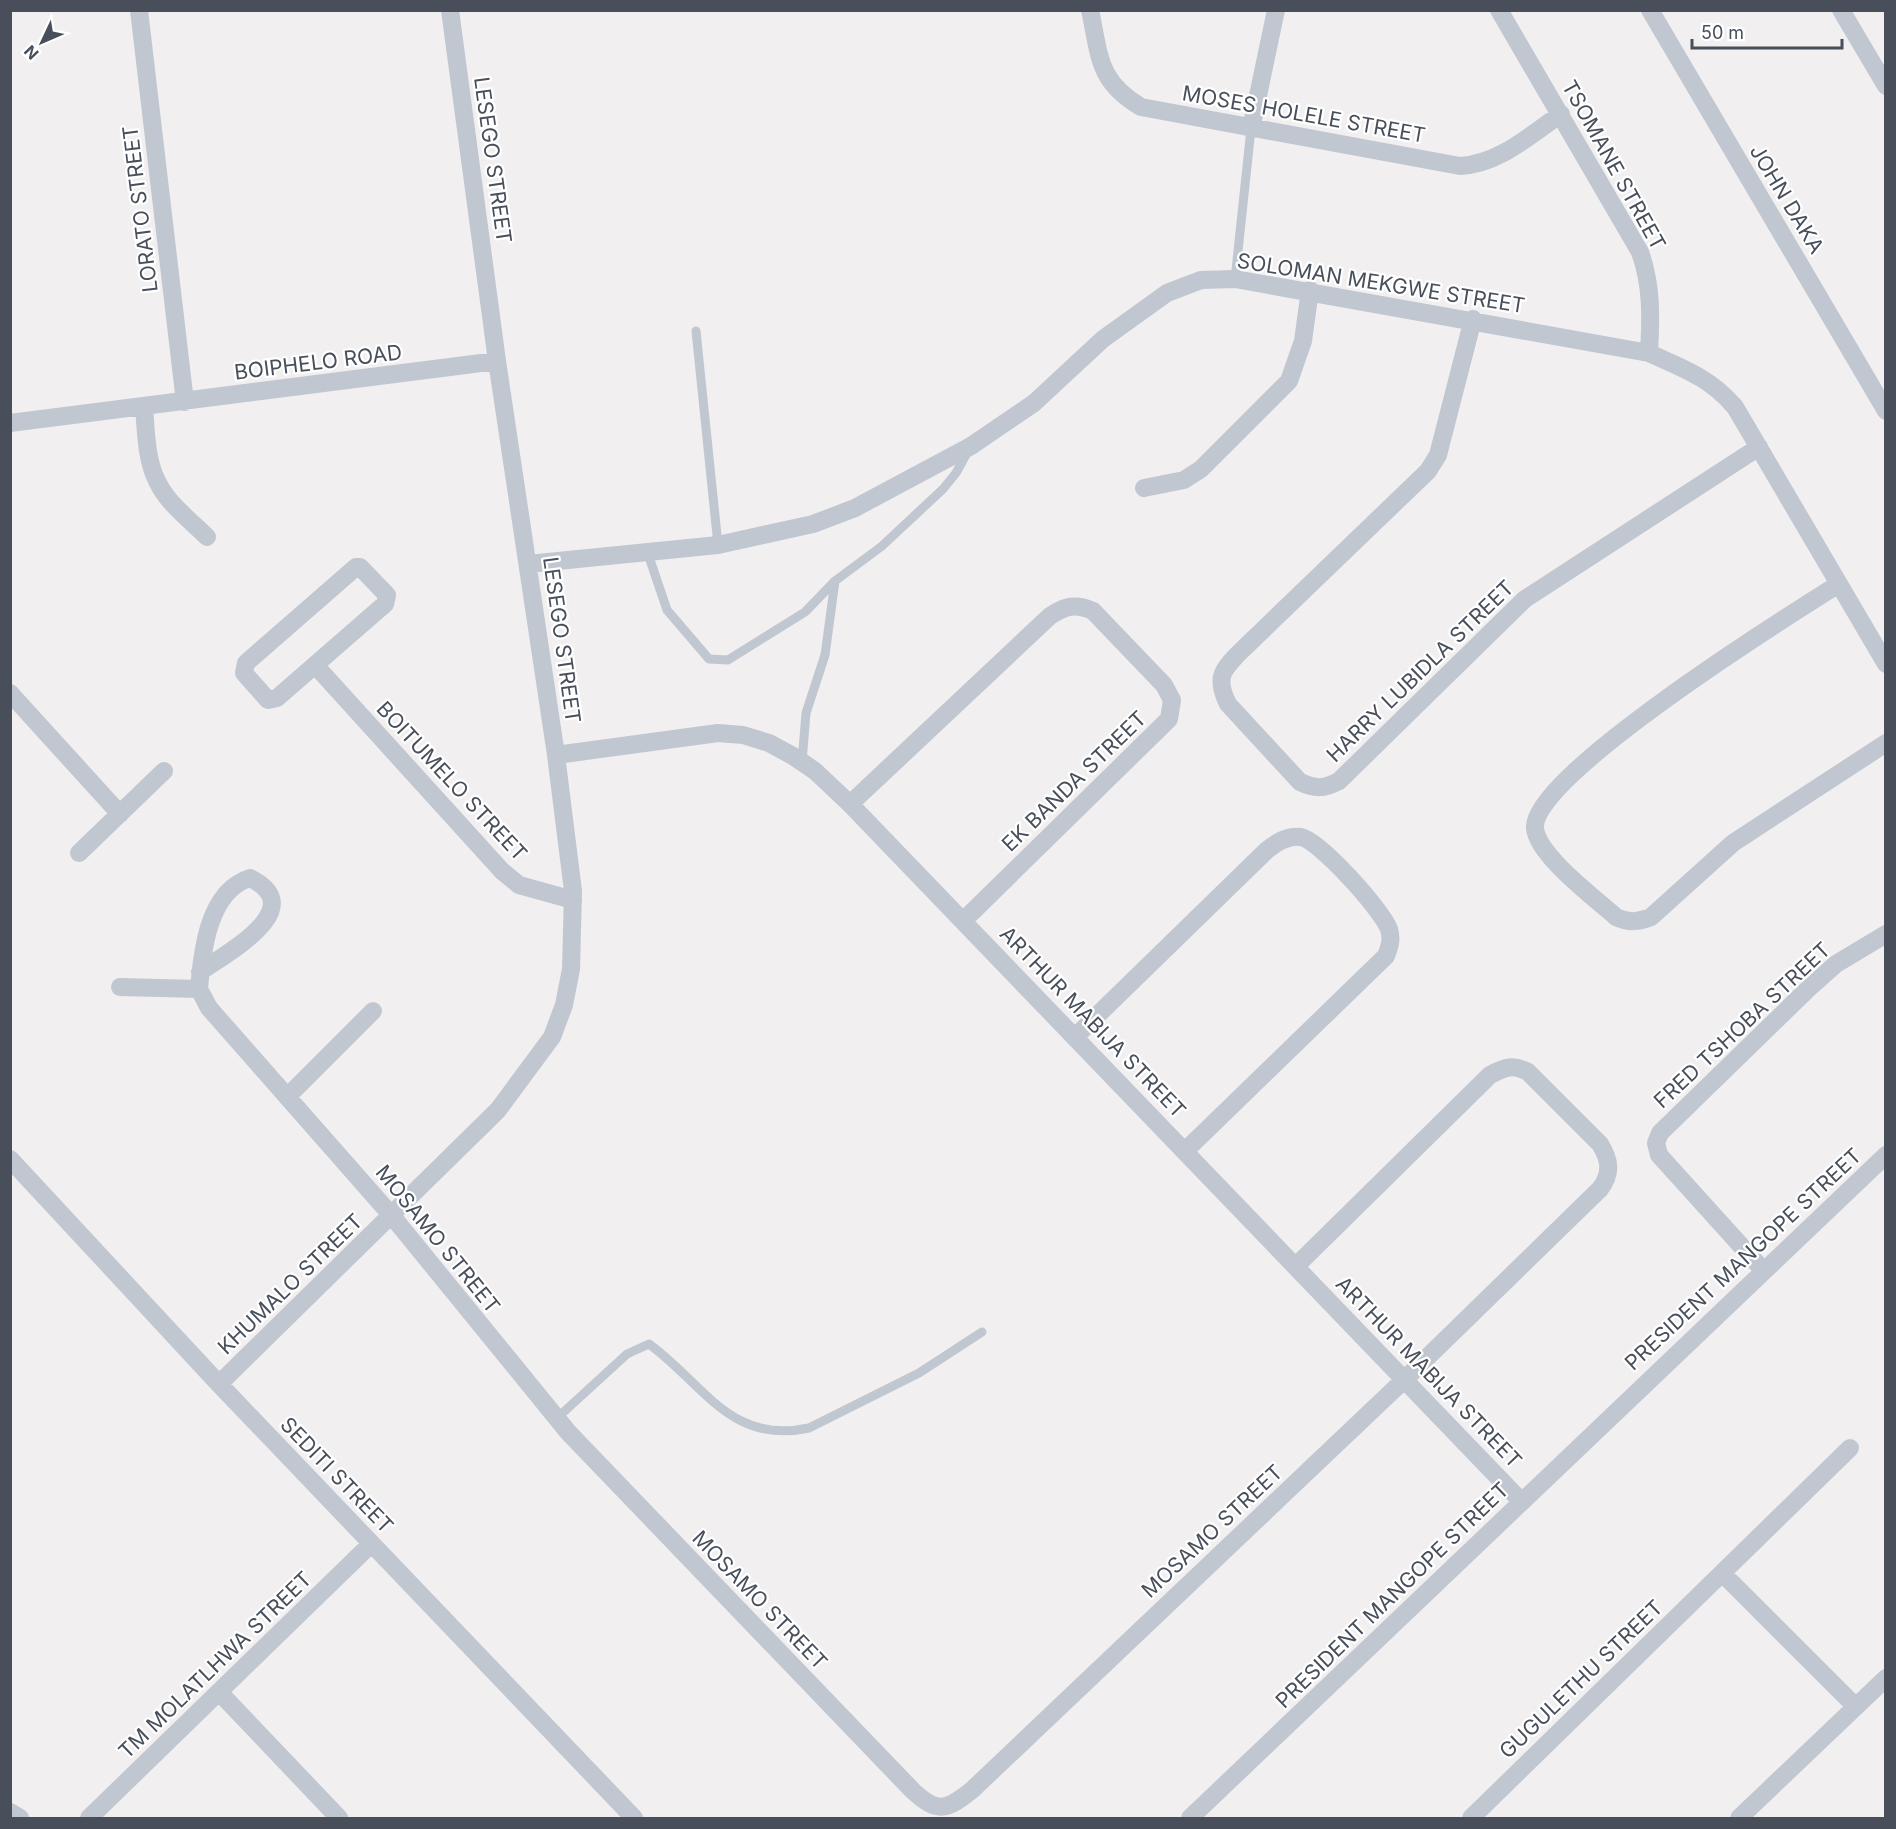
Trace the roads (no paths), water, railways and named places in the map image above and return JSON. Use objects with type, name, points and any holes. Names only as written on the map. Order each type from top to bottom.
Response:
[{"type":"street","name":"LORATO STREET","points":[[139,10],[185,402]]},
{"type":"street","name":"LESEGO STREET","points":[[392,1216],[498,1110],[552,1037],[564,1005],[571,969],[573,900],[556,755],[497,362],[450,10]]},
{"type":"street","name":"MOSES HOLELE STREET","points":[[1090,10],[1106,77],[1126,98],[1141,107],[1460,166],[1474,165],[1502,154],[1561,114]]},
{"type":"street","points":[[1251,129],[1276,10]]},
{"type":"street","name":"TSOMANE STREET","points":[[1499,10],[1640,252],[1648,274],[1652,300],[1649,353]]},
{"type":"street","name":"JOHN DAKA","points":[[1650,10],[1886,411]]},
{"type":"street","points":[[1841,10],[1886,86]]},
{"type":"street","name":"SOLOMAN MEKGWE STREET","points":[[528,564],[646,550],[718,545],[776,534],[845,512],[971,446],[1034,403],[1103,339],[1167,293],[1201,280],[1235,279],[1473,319],[1649,353],[1718,388],[1735,407],[1886,664]]},
{"type":"street","points":[[1144,488],[1185,480],[1201,469],[1289,381],[1303,341],[1310,290]]},
{"type":"street","name":"HARRY LUBIDLA STREET","points":[[1473,319],[1438,454],[1428,471],[1241,651],[1220,676],[1220,689],[1228,704],[1300,782],[1312,788],[1326,788],[1339,781],[1525,599],[1759,447]]},
{"type":"street","name":"BOIPHELO ROAD","points":[[10,423],[497,362]]},
{"type":"street","points":[[144,407],[149,453],[157,482],[175,505],[207,537]]},
{"type":"street","points":[[360,567],[387,595],[387,600],[315,665],[272,701],[268,700],[244,673],[246,663],[351,569],[360,567]]},
{"type":"street","points":[[1839,584],[1721,660],[1622,732],[1548,800],[1534,825],[1536,838],[1550,856],[1616,917],[1626,922],[1641,921],[1652,917],[1733,843],[1886,743]]},
{"type":"street","name":"EK BANDA STREET","points":[[850,804],[1050,616],[1071,606],[1083,606],[1101,619],[1164,685],[1172,700],[1169,719],[964,920]]},
{"type":"street","name":"BOITUMELO STREET","points":[[315,665],[502,871],[519,885],[573,900]]},
{"type":"street","points":[[10,693],[120,814]]},
{"type":"street","name":"ARTHUR MABIJA STREET","points":[[556,755],[718,733],[743,735],[769,743],[802,762],[850,804],[964,920],[1521,1501]]},
{"type":"street","points":[[79,853],[164,771]]},
{"type":"street","points":[[1075,1037],[1268,849],[1290,837],[1302,837],[1316,844],[1374,904],[1389,930],[1391,944],[1386,956],[1186,1150]]},
{"type":"street","points":[[120,987],[200,980],[254,933],[267,920],[274,908],[273,899],[260,884],[250,878],[238,882],[226,893],[211,922],[200,980]]},
{"type":"street","name":"FRED TSHOBA STREET","points":[[1763,1270],[1659,1155],[1656,1143],[1660,1133],[1809,988],[1836,964],[1886,934]]},
{"type":"street","name":"MOSAMO STREET","points":[[200,980],[208,1008],[392,1216],[556,1419],[913,1791],[931,1806],[942,1808],[956,1803],[972,1790],[1405,1379]]},
{"type":"street","points":[[287,1097],[373,1011]]},
{"type":"street","points":[[1296,1266],[1490,1075],[1507,1066],[1518,1066],[1528,1072],[1600,1144],[1608,1156],[1609,1171],[1600,1189],[1405,1379]]},
{"type":"street","name":"PRESIDENT MANGOPE STREET","points":[[1190,1818],[1763,1270],[1884,1158]]},
{"type":"street","name":"SEDITI STREET","points":[[10,1159],[219,1384],[634,1818]]},
{"type":"street","name":"KHUMALO STREET","points":[[219,1384],[392,1216]]},
{"type":"street","name":"GUGULETHU STREET","points":[[1471,1818],[1850,1448]]},
{"type":"street","name":"TM MOLATLHWA STREET","points":[[89,1818],[371,1544]]},
{"type":"street","points":[[1722,1572],[1856,1707]]},
{"type":"street","points":[[1739,1818],[1886,1678]]},
{"type":"street","points":[[220,1693],[339,1818]]},
{"type":"street","points":[[10,1812],[20,1818]]},
{"type":"lane","points":[[1235,279],[1251,129]]},
{"type":"lane","points":[[696,331],[718,545]]},
{"type":"lane","points":[[646,550],[667,610],[709,659],[717,662],[728,660],[806,612],[835,581],[882,546],[943,489],[957,473],[971,446]]},
{"type":"lane","points":[[802,762],[806,713],[825,655],[835,581]]},
{"type":"lane","points":[[556,1419],[627,1354],[649,1344],[723,1412],[757,1427],[791,1432],[809,1428],[919,1373],[982,1332]]}]
